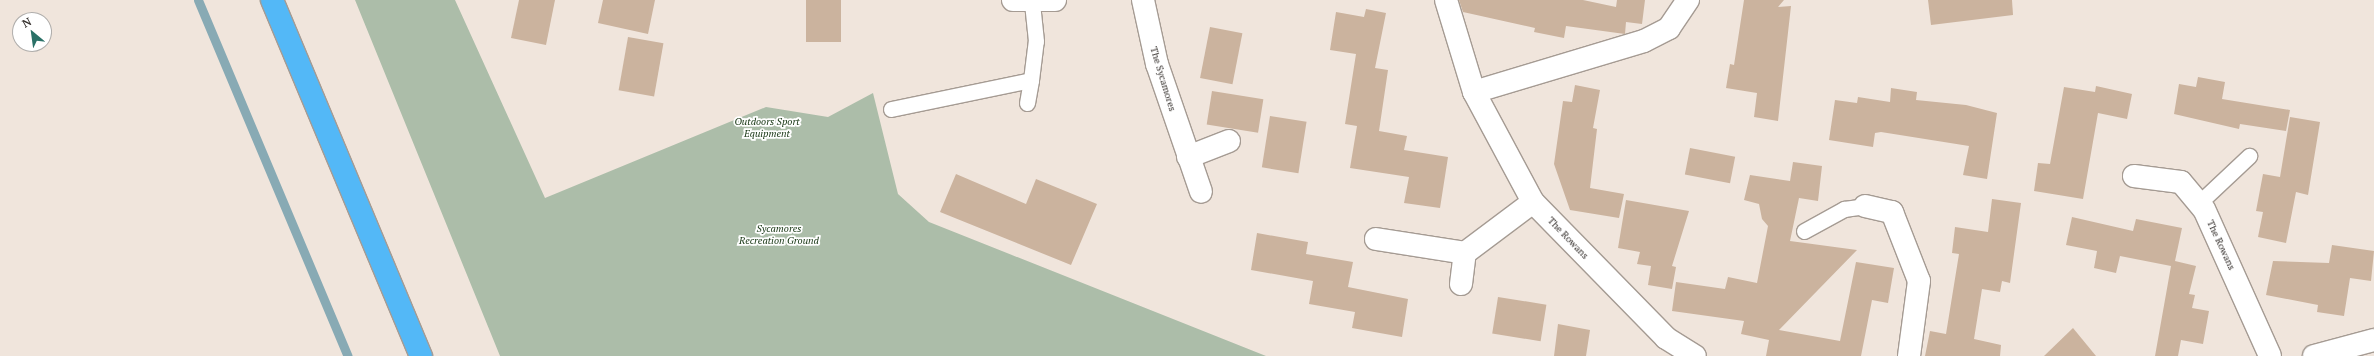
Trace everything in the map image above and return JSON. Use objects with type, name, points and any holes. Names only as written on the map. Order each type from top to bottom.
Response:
[{"type":"highway","points":[[272,0],[421,356]]},
{"type":"street","points":[[1022,1],[1055,0]]},
{"type":"street","name":"The Sycamores","points":[[1143,0],[1157,64],[1201,192]]},
{"type":"street","name":"The Rowans","points":[[1446,0],[1474,92],[1533,202],[1666,338],[1695,356]]},
{"type":"street","points":[[1474,92],[1644,41],[1669,28],[1688,0]]},
{"type":"street","points":[[1188,157],[1229,140]]},
{"type":"street","name":"The Rowans","points":[[2134,176],[2181,182],[2199,203],[2270,356]]},
{"type":"street","points":[[1376,240],[1465,253],[1533,202]]},
{"type":"street","points":[[1865,206],[1892,212],[1920,281],[1909,356]]},
{"type":"street","points":[[1461,284],[1465,253]]},
{"type":"street","points":[[2314,356],[2374,340]]},
{"type":"lane","points":[[1022,1],[1036,41],[1027,103]]},
{"type":"lane","points":[[891,109],[1031,80]]},
{"type":"lane","points":[[2199,203],[2249,156]]},
{"type":"lane","points":[[1804,231],[1844,209],[1865,206]]},
{"type":"green space","name":"Sycamores Recreation Ground","points":[[355,0],[455,0],[545,198],[766,107],[828,117],[873,93],[898,194],[929,222],[1266,356],[500,356]]},
{"type":"building","points":[[519,0],[555,0],[546,45],[511,38]]},
{"type":"building","points":[[603,0],[655,0],[648,34],[598,23]]},
{"type":"building","points":[[806,0],[841,0],[841,42],[806,42]]},
{"type":"building","points":[[1459,0],[1583,0],[1616,7],[1617,0],[1645,0],[1642,24],[1626,22],[1625,34],[1566,26],[1564,38],[1534,32],[1535,28],[1463,12]]},
{"type":"building","points":[[1744,0],[1784,0],[1778,7],[1791,6],[1778,121],[1754,117],[1757,93],[1726,88],[1730,64],[1734,65]]},
{"type":"building","points":[[1928,0],[2012,0],[2013,15],[1931,25]]},
{"type":"building","points":[[1366,9],[1386,13],[1375,68],[1388,70],[1379,131],[1407,136],[1404,150],[1448,157],[1440,208],[1404,203],[1409,177],[1350,168],[1357,126],[1345,124],[1356,54],[1330,50],[1336,12],[1364,17]]},
{"type":"building","points":[[1210,27],[1242,33],[1232,84],[1200,78]]},
{"type":"building","points":[[628,37],[663,43],[654,96],[619,90]]},
{"type":"building","points":[[2198,77],[2225,82],[2222,99],[2290,110],[2286,131],[2240,124],[2239,129],[2174,114],[2179,84],[2196,87]]},
{"type":"building","points":[[1575,85],[1600,90],[1593,128],[1597,129],[1590,188],[1624,194],[1619,218],[1570,210],[1554,164],[1563,101],[1572,102]]},
{"type":"building","points":[[2096,86],[2132,94],[2127,119],[2098,113],[2083,199],[2034,191],[2038,163],[2050,164],[2064,87],[2095,92]]},
{"type":"building","points":[[1891,88],[1917,92],[1916,100],[1966,105],[1997,113],[1987,179],[1963,175],[1969,146],[1881,132],[1875,133],[1873,147],[1829,140],[1835,100],[1857,103],[1858,97],[1890,102]]},
{"type":"building","points":[[1212,91],[1263,99],[1258,133],[1207,125]]},
{"type":"building","points":[[1270,116],[1307,122],[1298,173],[1262,167]]},
{"type":"building","points":[[2290,117],[2320,122],[2308,195],[2296,192],[2286,243],[2258,237],[2263,212],[2256,211],[2263,174],[2280,177]]},
{"type":"building","points":[[1690,148],[1735,157],[1730,183],[1685,175]]},
{"type":"building","points":[[1793,162],[1822,166],[1818,201],[1799,198],[1790,241],[1857,250],[1779,330],[1840,341],[1856,262],[1894,268],[1888,303],[1872,300],[1861,356],[1766,356],[1769,340],[1741,334],[1744,321],[1672,311],[1676,282],[1725,289],[1728,277],[1757,283],[1768,226],[1762,219],[1759,204],[1744,200],[1750,175],[1790,181]]},
{"type":"building","points":[[956,174],[1026,204],[1036,179],[1097,204],[1071,265],[940,212]]},
{"type":"building","points":[[1992,199],[2021,203],[2010,283],[2002,281],[2000,292],[1982,289],[1974,339],[2001,345],[2000,356],[1925,356],[1930,331],[1946,334],[1959,254],[1952,253],[1955,227],[1988,232]]},
{"type":"building","points":[[1626,200],[1689,211],[1672,266],[1676,267],[1672,289],[1648,285],[1651,266],[1637,264],[1640,252],[1618,248]]},
{"type":"building","points":[[2072,217],[2133,231],[2136,219],[2182,228],[2175,261],[2196,266],[2189,294],[2195,295],[2192,308],[2209,311],[2203,344],[2181,340],[2178,356],[2155,356],[2171,266],[2120,256],[2116,273],[2094,268],[2097,251],[2066,245]]},
{"type":"building","points":[[1257,233],[1308,242],[1306,254],[1353,262],[1348,287],[1408,299],[1402,337],[1352,328],[1355,312],[1309,304],[1313,281],[1251,270]]},
{"type":"building","points":[[2332,245],[2374,251],[2371,281],[2350,278],[2344,316],[2317,312],[2318,305],[2266,295],[2273,261],[2329,263]]},
{"type":"building","points":[[1498,297],[1546,305],[1541,341],[1492,334]]},
{"type":"building","points":[[1558,324],[1590,330],[1586,356],[1554,356]]},
{"type":"building","points":[[2073,328],[2096,356],[2044,356]]},
{"type":"waterway","points":[[198,0],[348,356]]},
{"type":"park label","name":"Outdoors Sport Equipment","points":[[767,126]]}]
